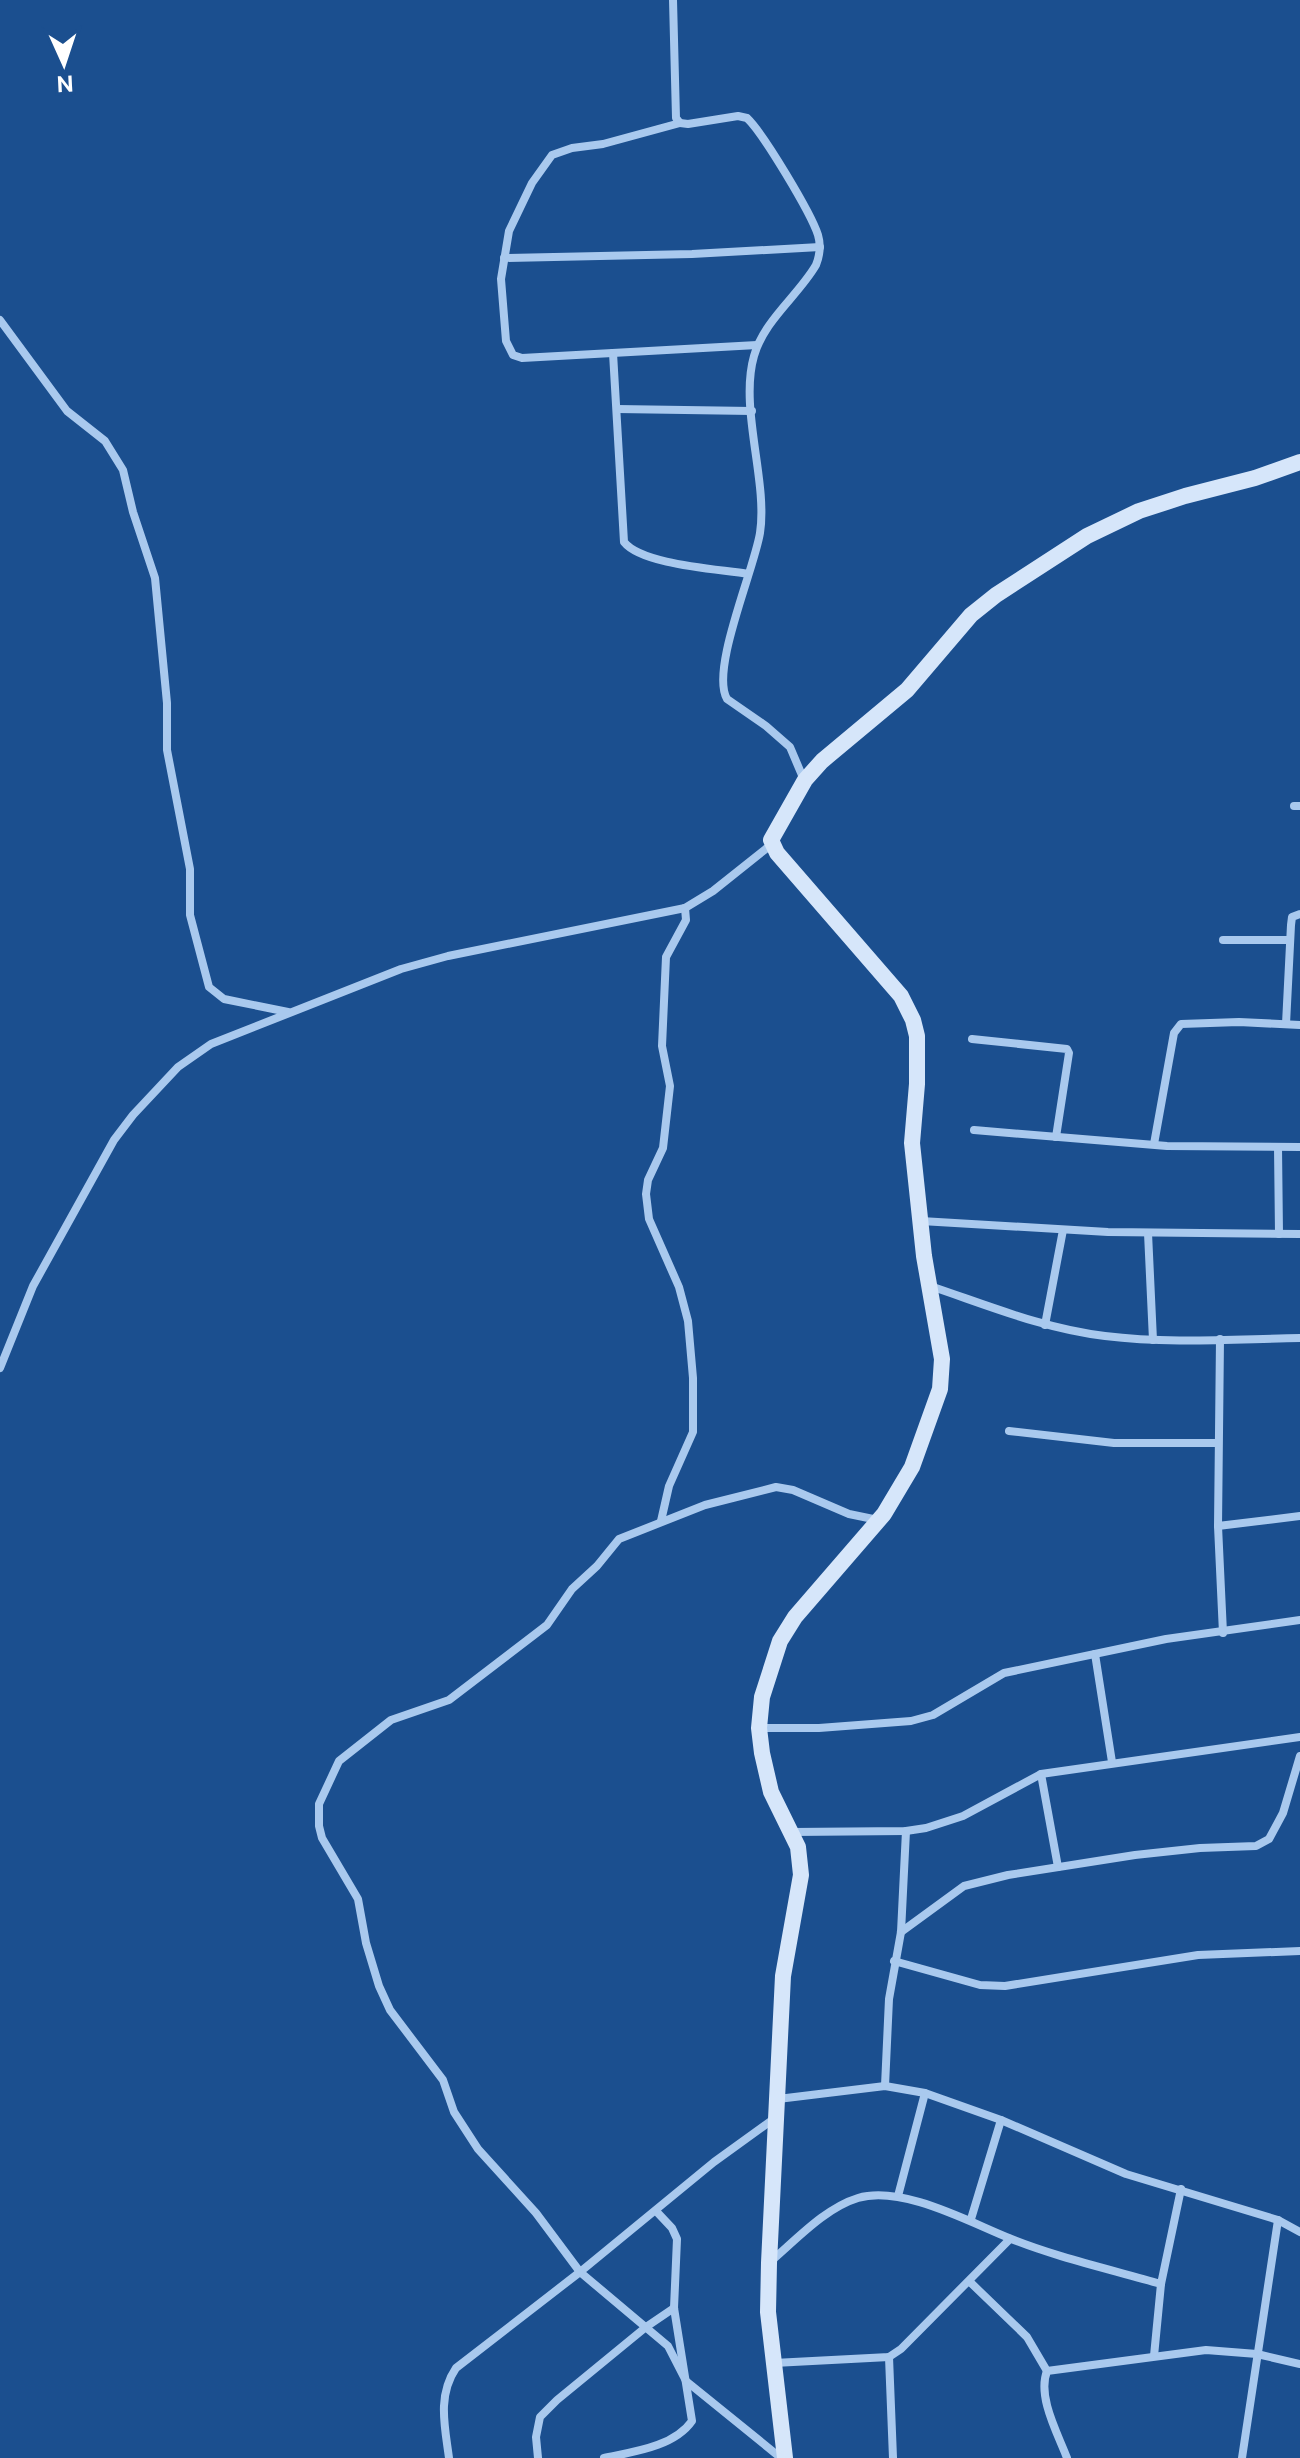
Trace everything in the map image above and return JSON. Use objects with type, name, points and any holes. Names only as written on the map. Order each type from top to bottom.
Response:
[{"type":"street","points":[[673,0],[675,104],[676,118],[680,123]]},
{"type":"street","points":[[757,345],[522,358],[513,355],[506,341],[502,314],[501,279],[509,231],[532,183],[552,155],[680,123],[738,116],[747,118],[762,136],[818,236],[820,257],[809,277],[757,345],[753,360],[752,411],[761,514],[758,542],[722,681],[723,693],[732,704],[766,726],[790,747],[805,780]]},
{"type":"street","points":[[504,258],[692,254],[820,247]]},
{"type":"street","points":[[0,320],[67,411],[105,441],[123,470],[155,578],[167,703],[167,750],[190,869],[190,915],[209,987],[224,999],[288,1012]]},
{"type":"street","points":[[613,353],[624,542],[630,549],[681,563],[748,574]]},
{"type":"street","points":[[617,409],[752,411]]},
{"type":"street","points":[[783,2458],[768,2312],[769,2263],[783,1976],[801,1875],[798,1847],[771,1792],[762,1753],[759,1728],[762,1697],[780,1641],[795,1617],[879,1520],[912,1467],[940,1389],[942,1359],[920,1221],[912,1143],[917,1084],[917,1036],[913,1020],[901,996],[771,840],[805,780],[822,761],[907,690],[971,615],[996,595],[1087,536],[1139,511],[1300,462]]},
{"type":"street","points":[[0,1368],[33,1286],[114,1140],[178,1067],[211,1044],[401,969],[448,956],[685,908],[713,891],[772,844]]},
{"type":"street","points":[[661,1521],[669,1486],[693,1432],[693,1378],[688,1321],[679,1287],[649,1219],[646,1194],[648,1180],[663,1148],[670,1086],[662,1046],[666,957],[686,920],[685,908]]},
{"type":"street","points":[[1286,1024],[1289,940],[1292,917],[1300,914]]},
{"type":"street","points":[[1223,940],[1289,940]]},
{"type":"street","points":[[1154,1144],[1174,1033],[1181,1024],[1300,1025]]},
{"type":"street","points":[[972,1039],[1067,1049],[1069,1053],[1056,1137]]},
{"type":"street","points":[[974,1130],[1154,1144],[1300,1147]]},
{"type":"street","points":[[1278,1147],[1279,1234]]},
{"type":"street","points":[[920,1221],[1148,1233],[1300,1234]]},
{"type":"street","points":[[1045,1325],[1063,1230]]},
{"type":"street","points":[[1148,1233],[1153,1340]]},
{"type":"street","points":[[930,1286],[1045,1325],[1102,1336],[1153,1340],[1300,1338]]},
{"type":"street","points":[[1220,1339],[1218,1526],[1223,1633]]},
{"type":"street","points":[[1009,1431],[1114,1443],[1218,1443]]},
{"type":"street","points":[[783,2458],[686,2381],[668,2346],[580,2272],[536,2213],[478,2149],[454,2112],[443,2080],[390,2010],[366,1943],[358,1899],[322,1838],[319,1804],[339,1761],[353,1747],[391,1720],[449,1700],[547,1625],[572,1589],[597,1566],[619,1539],[705,1505],[776,1487],[793,1490],[849,1514],[879,1520]]},
{"type":"street","points":[[1218,1526],[1300,1516]]},
{"type":"street","points":[[759,1728],[819,1728],[911,1721],[933,1715],[1004,1673],[1166,1639],[1300,1620]]},
{"type":"street","points":[[1095,1654],[1112,1762]]},
{"type":"street","points":[[791,1832],[906,1831],[963,1816],[1041,1774],[1300,1737]]},
{"type":"street","points":[[901,1932],[964,1886],[1008,1875],[1174,1850],[1256,1846],[1269,1839],[1283,1813],[1300,1756]]},
{"type":"street","points":[[1041,1774],[1058,1867]]},
{"type":"street","points":[[885,2086],[889,1999],[901,1932],[906,1831]]},
{"type":"street","points":[[894,1961],[980,1985],[1005,1986],[1198,1955],[1300,1951]]},
{"type":"street","points":[[778,2099],[885,2086],[925,2093],[1001,2120],[1126,2174],[1278,2220],[1300,2232]]},
{"type":"street","points":[[898,2196],[925,2093]]},
{"type":"street","points":[[449,2458],[443,2401],[447,2381],[456,2368],[714,2162],[776,2117]]},
{"type":"street","points":[[971,2219],[1001,2120]]},
{"type":"street","points":[[1154,2356],[1161,2284],[1181,2189]]},
{"type":"street","points":[[769,2263],[829,2212],[859,2197],[898,2196],[971,2219],[1010,2239],[1161,2284]]},
{"type":"street","points":[[604,2458],[640,2450],[684,2433],[692,2421],[674,2308],[677,2239],[672,2228],[656,2211]]},
{"type":"street","points":[[1242,2458],[1278,2220]]},
{"type":"street","points":[[774,2363],[889,2357],[970,2282],[1010,2239]]},
{"type":"street","points":[[970,2282],[1027,2337],[1047,2371],[1045,2396],[1067,2458]]},
{"type":"street","points":[[538,2458],[536,2437],[540,2417],[646,2327],[674,2308]]},
{"type":"street","points":[[1047,2371],[1206,2350],[1257,2354],[1300,2364]]},
{"type":"street","points":[[889,2357],[893,2458]]}]
